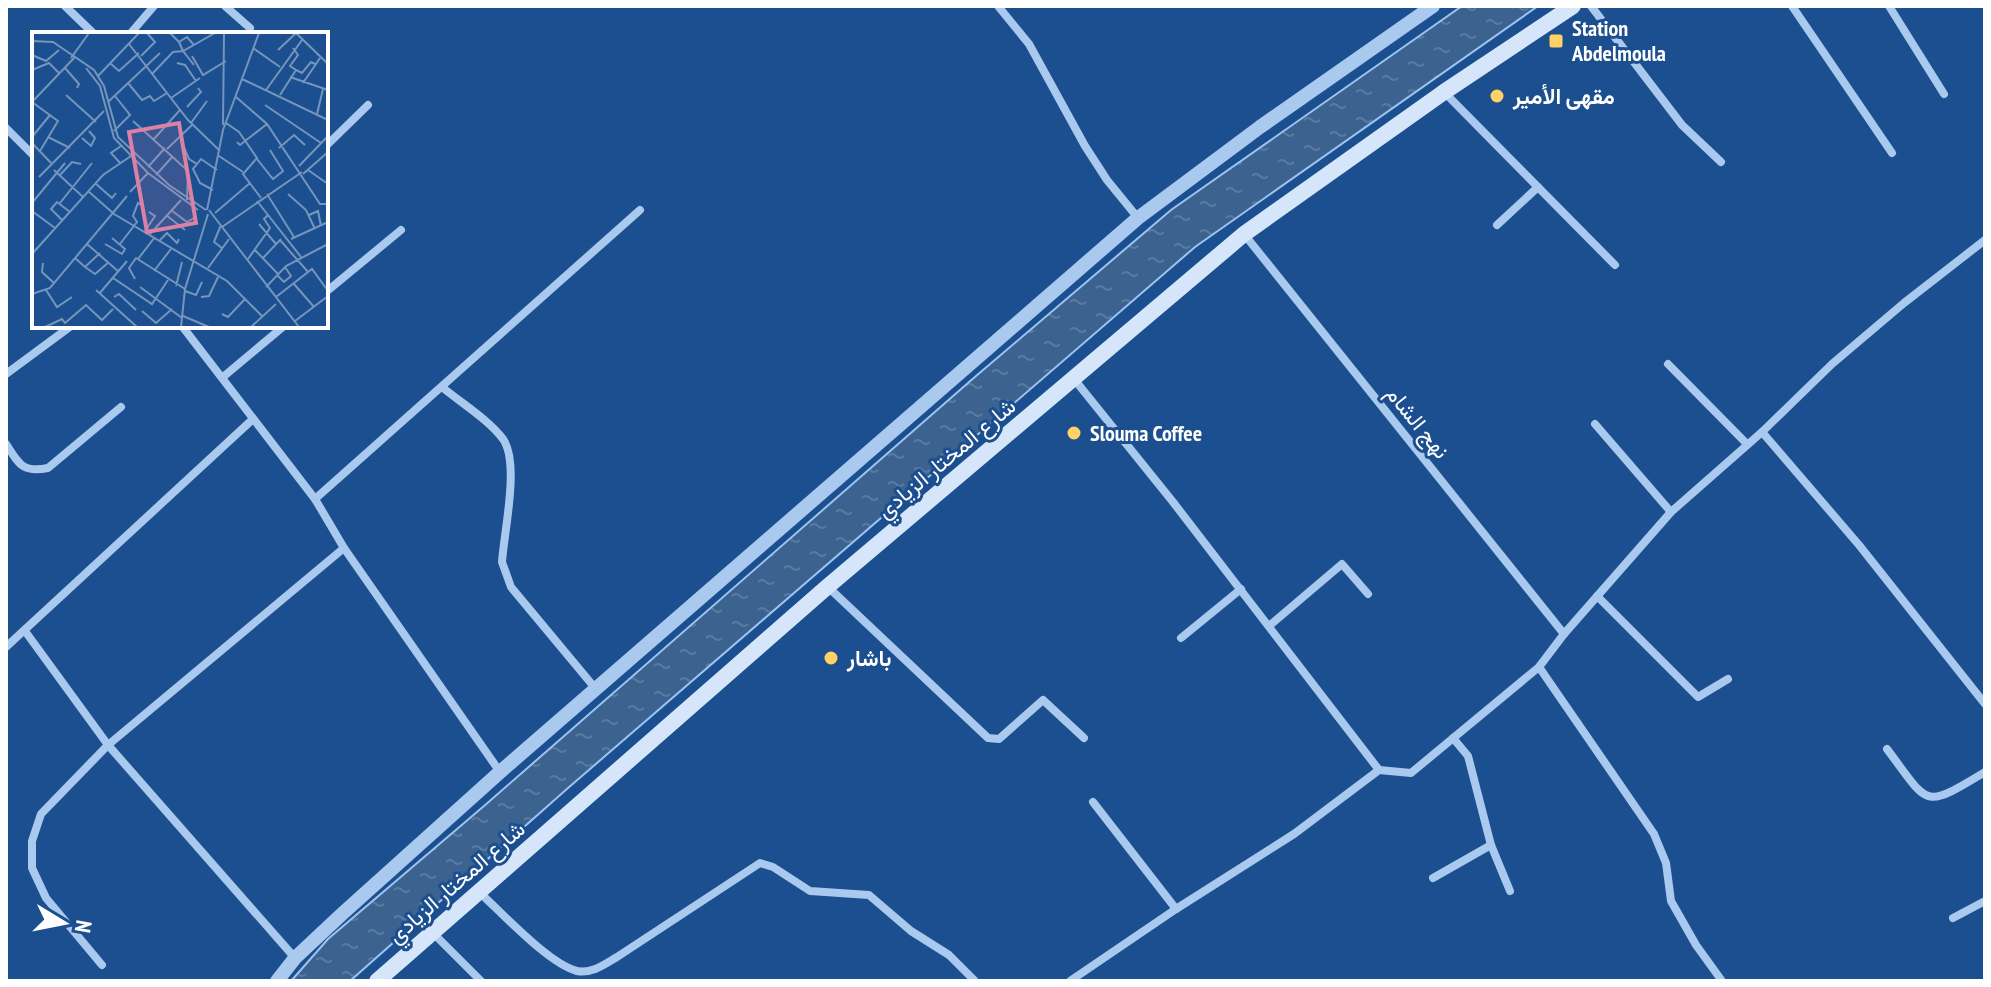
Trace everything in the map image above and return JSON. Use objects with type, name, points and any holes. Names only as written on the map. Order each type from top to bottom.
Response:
[{"type":"main road","name":"شارع المختار الزيادي","points":[[377,981],[827,587],[1244,234],[1568,7]]},
{"type":"street","points":[[65,6],[92,32]]},
{"type":"street","points":[[132,32],[154,6]]},
{"type":"street","points":[[225,6],[250,28]]},
{"type":"street","points":[[998,6],[1029,44],[1107,180],[1138,218]]},
{"type":"street","points":[[277,981],[295,958],[500,772],[1138,218],[1260,127],[1433,6]]},
{"type":"street","points":[[1591,6],[1682,125],[1721,162]]},
{"type":"street","points":[[1792,6],[1892,153]]},
{"type":"street","points":[[1889,6],[1944,94]]},
{"type":"street","points":[[1444,92],[1615,265]]},
{"type":"street","points":[[328,144],[368,105]]},
{"type":"street","points":[[6,128],[32,154]]},
{"type":"street","points":[[1497,225],[1538,187]]},
{"type":"street","points":[[315,499],[640,210]]},
{"type":"street","points":[[328,290],[401,230]]},
{"type":"street","name":"نهج الشام","points":[[1244,234],[1564,634]]},
{"type":"street","points":[[1070,981],[1294,834],[1379,770],[1411,773],[1539,667],[1671,512],[1762,432],[1832,364],[1985,240]]},
{"type":"street","points":[[6,374],[68,328]]},
{"type":"street","points":[[184,328],[315,499],[344,548],[500,772]]},
{"type":"street","points":[[223,377],[282,328]]},
{"type":"street","points":[[1668,364],[1747,444]]},
{"type":"street","points":[[1074,378],[1379,770]]},
{"type":"street","points":[[442,387],[506,443],[510,475],[502,562],[505,573],[511,587],[595,688]]},
{"type":"street","points":[[6,444],[20,465],[34,471],[48,468],[121,407]]},
{"type":"street","points":[[6,647],[253,419]]},
{"type":"street","points":[[1595,424],[1671,512]]},
{"type":"street","points":[[1762,432],[1859,545],[1985,704]]},
{"type":"street","points":[[102,965],[46,898],[32,868],[32,841],[41,814],[108,745],[344,548]]},
{"type":"street","points":[[1269,626],[1342,564],[1368,594]]},
{"type":"street","points":[[827,587],[988,738],[999,739],[1043,700],[1084,738]]},
{"type":"street","points":[[1181,638],[1241,589]]},
{"type":"street","points":[[1597,596],[1698,697],[1728,679]]},
{"type":"street","points":[[25,631],[108,745],[295,958]]},
{"type":"street","points":[[1539,667],[1654,834],[1666,863],[1671,901],[1696,945],[1722,981]]},
{"type":"street","points":[[1453,738],[1468,756],[1491,845],[1510,891]]},
{"type":"street","points":[[1887,749],[1920,793],[1932,798],[1944,797],[1985,772]]},
{"type":"street","points":[[1093,802],[1176,909]]},
{"type":"street","points":[[1433,878],[1491,845]]},
{"type":"street","points":[[478,891],[555,960],[579,971],[587,971],[596,970],[617,957],[760,863],[773,867],[810,891],[869,895],[911,931],[949,955],[975,981]]},
{"type":"street","points":[[1953,918],[1985,901]]},
{"type":"street","points":[[433,932],[481,981]]},
{"type":"water","points":[[1462,6],[1538,6],[1195,247],[568,788],[350,981],[291,981],[328,939],[1171,210]]},
{"type":"place","name":"Station Abdelmoula","points":[[1556,41]]},
{"type":"place","name":"مقهى الأمير","points":[[1497,96]]},
{"type":"place","name":"Slouma Coffee","points":[[1074,433]]},
{"type":"place","name":"باشار","points":[[831,658]]}]
